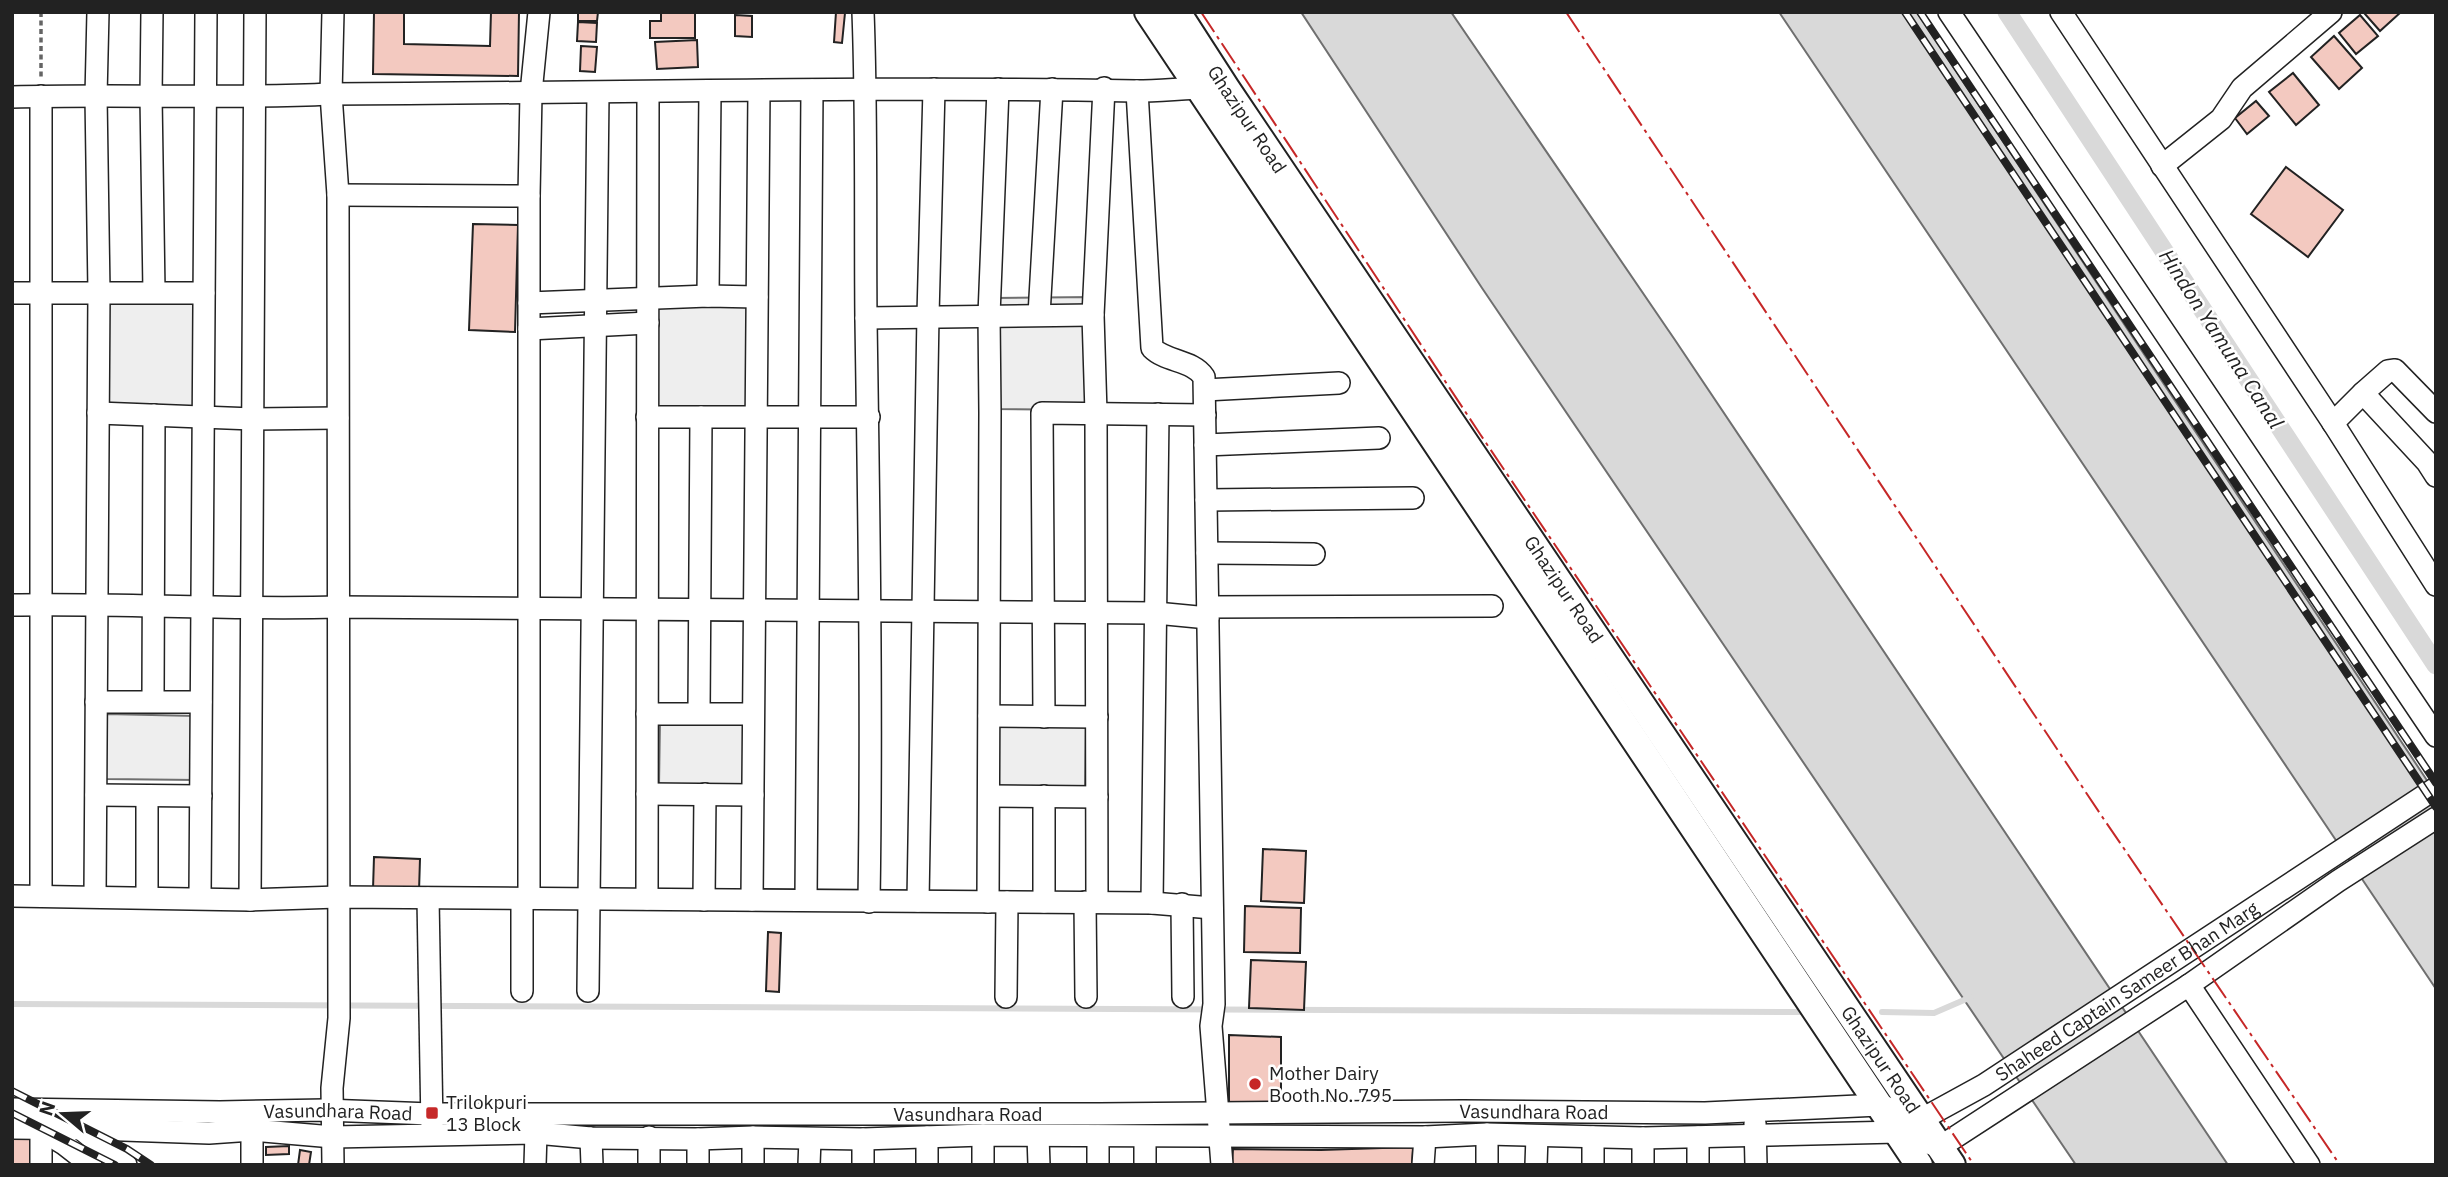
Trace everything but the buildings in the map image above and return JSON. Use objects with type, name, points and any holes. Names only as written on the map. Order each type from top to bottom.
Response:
[{"type":"main road","name":"Ghazipur Road","points":[[1148,12],[1919,1165]]},
{"type":"main road","name":"Ghazipur Road","points":[[1177,12],[1946,1156]]},
{"type":"street","points":[[95,896],[98,12]]},
{"type":"street","points":[[152,12],[150,96],[154,292]]},
{"type":"street","points":[[200,897],[206,12]]},
{"type":"street","points":[[250,900],[255,12]]},
{"type":"street","points":[[333,12],[331,94],[338,195],[339,1018],[332,1088],[333,1165]]},
{"type":"street","points":[[522,991],[526,898],[529,608],[529,196],[531,93],[539,12]]},
{"type":"street","points":[[863,12],[871,610],[869,902]]},
{"type":"street","points":[[1949,12],[2436,736]]},
{"type":"street","points":[[2061,12],[2333,423],[2436,585]]},
{"type":"street","points":[[2162,166],[2221,119],[2242,88],[2331,12]]},
{"type":"street","points":[[12,97],[934,89],[1137,91],[1226,88]]},
{"type":"street","points":[[918,901],[934,89]]},
{"type":"street","points":[[998,89],[989,315],[989,796],[1006,997]]},
{"type":"street","points":[[1040,315],[1052,89]]},
{"type":"street","points":[[1086,997],[1097,797],[1096,414],[1093,315],[1104,89]]},
{"type":"street","points":[[806,900],[812,90]]},
{"type":"street","points":[[752,900],[759,91]]},
{"type":"street","points":[[1137,91],[1152,348],[1198,370],[1204,377],[1214,1004],[1211,1026],[1222,1165]]},
{"type":"street","points":[[647,899],[648,92]]},
{"type":"street","points":[[708,296],[710,92]]},
{"type":"street","points":[[588,991],[598,93]]},
{"type":"street","points":[[41,96],[41,896]]},
{"type":"street","points":[[338,195],[529,196]]},
{"type":"street","points":[[12,293],[204,293]]},
{"type":"street","points":[[529,303],[708,296],[757,297]]},
{"type":"street","points":[[866,318],[928,315],[1093,315]]},
{"type":"street","points":[[529,329],[648,323]]},
{"type":"street","points":[[2333,423],[2388,370],[2395,370],[2436,412]]},
{"type":"street","points":[[1205,390],[1339,383]]},
{"type":"street","points":[[2363,393],[2433,464]]},
{"type":"street","points":[[98,413],[253,419],[338,418]]},
{"type":"street","points":[[1044,717],[1042,413],[1205,415]]},
{"type":"street","points":[[1152,903],[1158,414]]},
{"type":"street","points":[[153,701],[154,415]]},
{"type":"street","points":[[647,417],[869,418]]},
{"type":"street","points":[[699,713],[701,417]]},
{"type":"street","points":[[1205,445],[1379,438]]},
{"type":"street","points":[[1206,500],[1413,498]]},
{"type":"street","points":[[1207,553],[1314,554]]},
{"type":"street","points":[[12,605],[251,609],[338,607],[1156,613],[1492,606]]},
{"type":"street","points":[[96,702],[201,702]]},
{"type":"street","points":[[647,714],[753,714]]},
{"type":"street","points":[[989,716],[1097,717]]},
{"type":"street","name":"Shaheed Captain Sameer Bhan Marg","points":[[1922,1119],[1984,1085],[2436,788]]},
{"type":"street","points":[[647,794],[753,795]]},
{"type":"street","points":[[704,900],[705,794]]},
{"type":"street","points":[[96,796],[201,796]]},
{"type":"street","points":[[147,796],[147,897]]},
{"type":"street","points":[[989,796],[1097,797]]},
{"type":"street","points":[[1044,796],[1044,902]]},
{"type":"street","name":"Shaheed Captain Sameer Bhan Marg","points":[[1946,1156],[1999,1107],[2189,985],[2338,881],[2436,818]]},
{"type":"street","points":[[12,897],[1091,902],[1182,904],[1212,908]]},
{"type":"street","points":[[428,898],[428,1020],[432,1124]]},
{"type":"street","points":[[1182,904],[1183,997]]},
{"type":"street","points":[[2189,985],[2309,1165]]},
{"type":"street","name":"Vasundhara Road","points":[[12,1109],[85,1126],[209,1133],[252,1130],[333,1137],[432,1124],[1449,1111],[1705,1113],[1879,1105],[1922,1119]]},
{"type":"street","name":"Vasundhara Road","points":[[12,1129],[41,1130],[220,1112],[332,1111],[432,1124],[592,1138],[863,1139],[983,1135],[1425,1137],[1487,1134],[1643,1139],[1898,1132]]},
{"type":"street","points":[[1754,1111],[1756,1165]]},
{"type":"street","points":[[85,1126],[85,1160]]},
{"type":"street","points":[[85,1126],[126,1165]]},
{"type":"street","points":[[41,1130],[85,1160]]},
{"type":"street","points":[[41,1130],[41,1165]]},
{"type":"street","points":[[252,1130],[252,1165]]},
{"type":"street","points":[[1898,1132],[1946,1156]]},
{"type":"street","points":[[535,1165],[536,1133]]},
{"type":"street","points":[[1487,1134],[1487,1165]]},
{"type":"street","points":[[983,1135],[983,1165]]},
{"type":"street","points":[[1038,1136],[1039,1165]]},
{"type":"street","points":[[1098,1136],[1098,1165]]},
{"type":"street","points":[[1536,1136],[1536,1165]]},
{"type":"street","points":[[1593,1136],[1593,1165]]},
{"type":"street","points":[[649,1137],[649,1165]]},
{"type":"street","points":[[753,1137],[753,1165]]},
{"type":"street","points":[[1145,1137],[1145,1165]]},
{"type":"street","points":[[1423,1165],[1425,1137]]},
{"type":"street","points":[[1698,1137],[1698,1165]]},
{"type":"street","points":[[592,1138],[592,1165]]},
{"type":"street","points":[[927,1138],[927,1165]]},
{"type":"street","points":[[698,1139],[698,1165]]},
{"type":"street","points":[[809,1165],[810,1139]]},
{"type":"street","points":[[863,1139],[863,1165]]},
{"type":"street","points":[[1643,1139],[1643,1165]]},
{"type":"path","points":[[41,12],[41,96]]},
{"type":"shaded area","points":[[1301,12],[1451,12],[1675,340],[2228,1165],[2076,1165],[1482,288]]},
{"type":"shaded area","points":[[1779,12],[1917,12],[2436,794],[2436,989]]},
{"type":"shaded area","points":[[203,297],[202,411],[103,409],[103,298]]},
{"type":"shaded area","points":[[1093,297],[1092,410],[993,409],[994,298]]},
{"type":"shaded area","points":[[758,299],[756,413],[657,412],[658,300]]},
{"type":"shaded area","points":[[106,714],[197,716],[196,780],[105,779]]},
{"type":"shaded area","points":[[660,720],[750,722],[749,786],[659,785]]},
{"type":"shaded area","points":[[995,722],[1086,723],[1085,788],[994,787]]},
{"type":"waterway","name":"Hindon Yamuna Canal","points":[[2007,12],[2436,665]]},
{"type":"waterway","points":[[1882,1012],[1934,1013],[1971,997]]},
{"type":"waterway","points":[[12,1004],[1801,1012]]},
{"type":"railway","points":[[1905,12],[2436,807]]},
{"type":"railway","points":[[1920,12],[2436,783]]},
{"type":"railway","points":[[12,1091],[127,1149],[151,1165]]},
{"type":"railway","points":[[12,1113],[115,1165]]},
{"type":"power","points":[[1201,12],[1480,434],[1974,1165]]},
{"type":"power","points":[[1566,12],[2101,815],[2340,1165]]},
{"type":"place","name":"Mother Dairy Booth No. 795","points":[[1255,1084]]},
{"type":"place","name":"Trilokpuri 13 Block","points":[[432,1113]]}]
